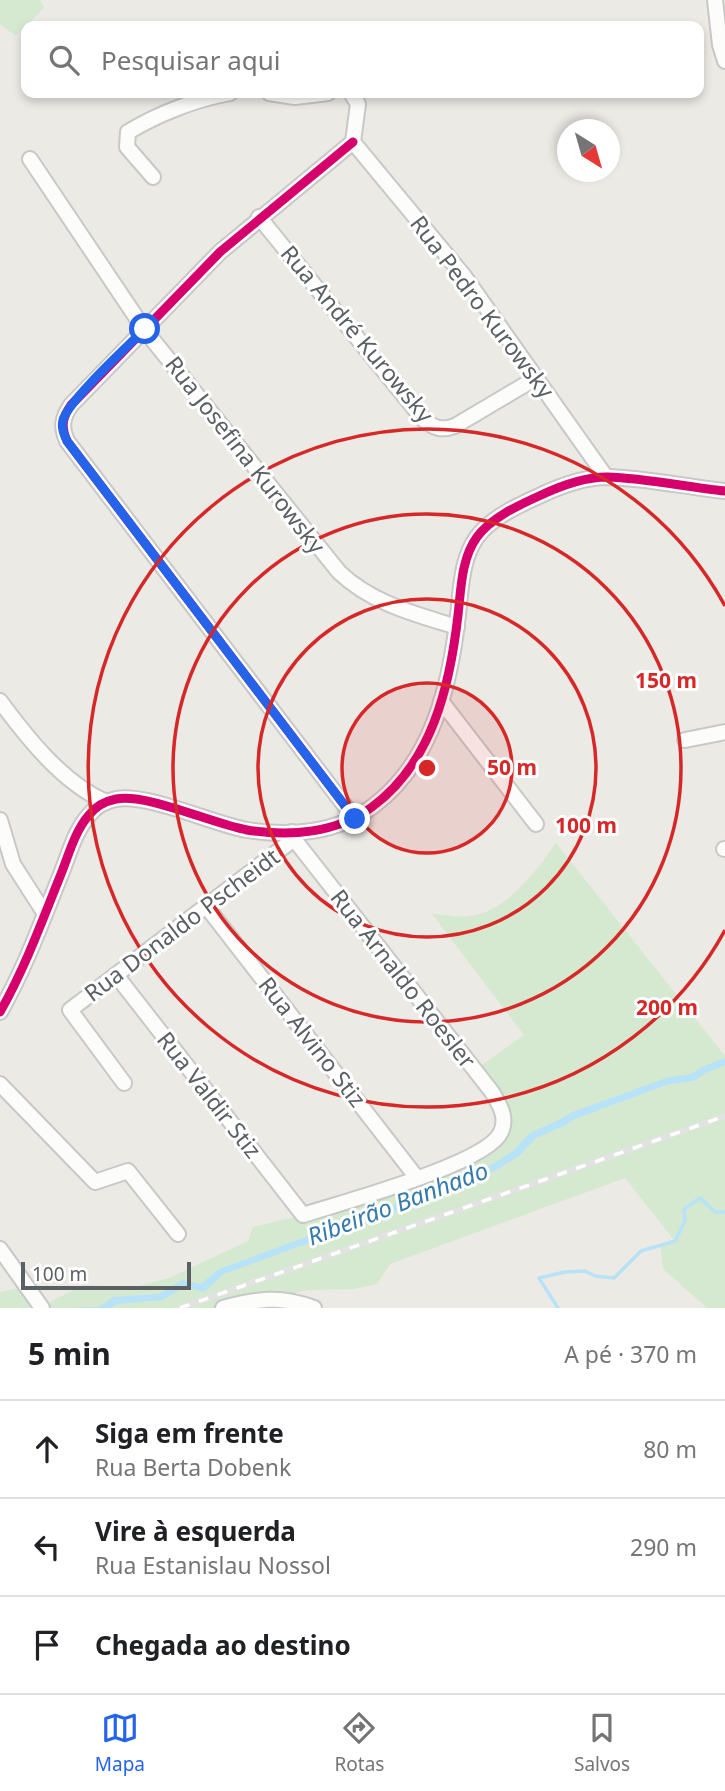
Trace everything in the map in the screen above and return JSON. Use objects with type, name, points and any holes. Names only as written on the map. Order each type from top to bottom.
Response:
[{"type":"street","points":[[715,0],[720,45],[725,61]]},
{"type":"street","points":[[153,177],[127,147],[128,132],[207,98]]},
{"type":"street","points":[[354,98],[358,104],[353,142],[213,258],[71,405],[62,422],[67,441],[355,819]]},
{"type":"street","name":"Rua Pedro Kurowsky","points":[[353,142],[464,276],[606,477]]},
{"type":"street","name":"Rua Josefina Kurowsky","points":[[30,159],[145,329],[339,572],[361,589],[390,605],[457,627]]},
{"type":"street","name":"Rua André Kurowsky","points":[[260,217],[423,419],[433,427],[445,430],[455,426],[536,379]]},
{"type":"street","points":[[0,1012],[17,980],[81,827],[91,812],[106,802],[134,799],[234,827],[293,836],[355,819],[388,793],[416,760],[433,727],[457,627],[466,557],[477,536],[486,527],[509,511],[545,493],[581,481],[606,477],[725,491]]},
{"type":"street","points":[[0,701],[33,742],[66,776],[106,802]]},
{"type":"street","points":[[441,701],[537,824]]},
{"type":"street","points":[[685,740],[725,733]]},
{"type":"street","points":[[0,820],[13,864],[45,914]]},
{"type":"street","name":"Rua Donaldo Pscheidt","points":[[124,1083],[70,1010],[293,836]]},
{"type":"street","name":"Rua Arnaldo Roesler","points":[[293,836],[492,1092],[501,1108],[503,1122],[497,1139],[488,1147],[416,1178]]},
{"type":"street","name":"Rua Alvino Stiz","points":[[206,906],[416,1178]]},
{"type":"street","name":"Rua Valdir Stiz","points":[[116,975],[303,1215],[416,1178]]},
{"type":"street","points":[[0,1084],[94,1182],[128,1171],[178,1234]]},
{"type":"street","points":[[0,1249],[42,1308]]},
{"type":"street","points":[[223,1308],[270,1299],[295,1301],[314,1308]]},
{"type":"green space","points":[[0,0],[40,0],[44,8],[31,21],[21,21],[21,31],[16,36],[0,24]]},
{"type":"green space","points":[[556,843],[725,1056],[725,1308],[707,1308],[663,1269],[660,1244],[674,1240],[625,1178],[390,1264],[377,1284],[354,1289],[307,1290],[270,1299],[264,1308],[0,1308],[0,1292],[27,1286],[41,1307],[83,1285],[135,1287],[169,1278],[248,1241],[253,1227],[303,1215],[465,1159],[503,1122],[475,1070],[524,1035],[432,914],[461,917],[483,913],[496,907],[519,888]]},
{"type":"water","name":"Ribeirão Banhado","points":[[725,1058],[725,1065],[694,1081],[669,1084],[575,1119],[536,1138],[519,1156],[498,1169],[454,1190],[224,1274],[204,1292],[184,1287],[163,1300],[117,1304],[111,1308],[72,1308],[99,1307],[113,1297],[159,1294],[182,1280],[201,1284],[219,1269],[450,1184],[493,1164],[513,1151],[530,1133],[570,1113],[666,1078],[691,1074]]},
{"type":"waterway","points":[[558,1308],[539,1278],[585,1271],[595,1276],[614,1278],[641,1251],[675,1241],[685,1221],[684,1209],[700,1198],[715,1212],[725,1212]]},
{"type":"railway","points":[[180,1308],[725,1116]]},
{"type":"cycle path","points":[[353,142],[220,252],[71,405],[64,418],[63,427],[67,441],[355,819]]},
{"type":"cycle path","points":[[0,1012],[32,947],[75,837],[89,815],[101,804],[116,799],[145,800],[233,827],[263,832],[296,833],[344,823],[372,807],[393,789],[410,768],[435,721],[450,669],[468,555],[477,537],[497,518],[555,489],[598,477],[636,479],[725,491]]},
{"type":"route","points":[[145,329],[71,405],[62,422],[63,432],[67,441],[355,819]]}]
